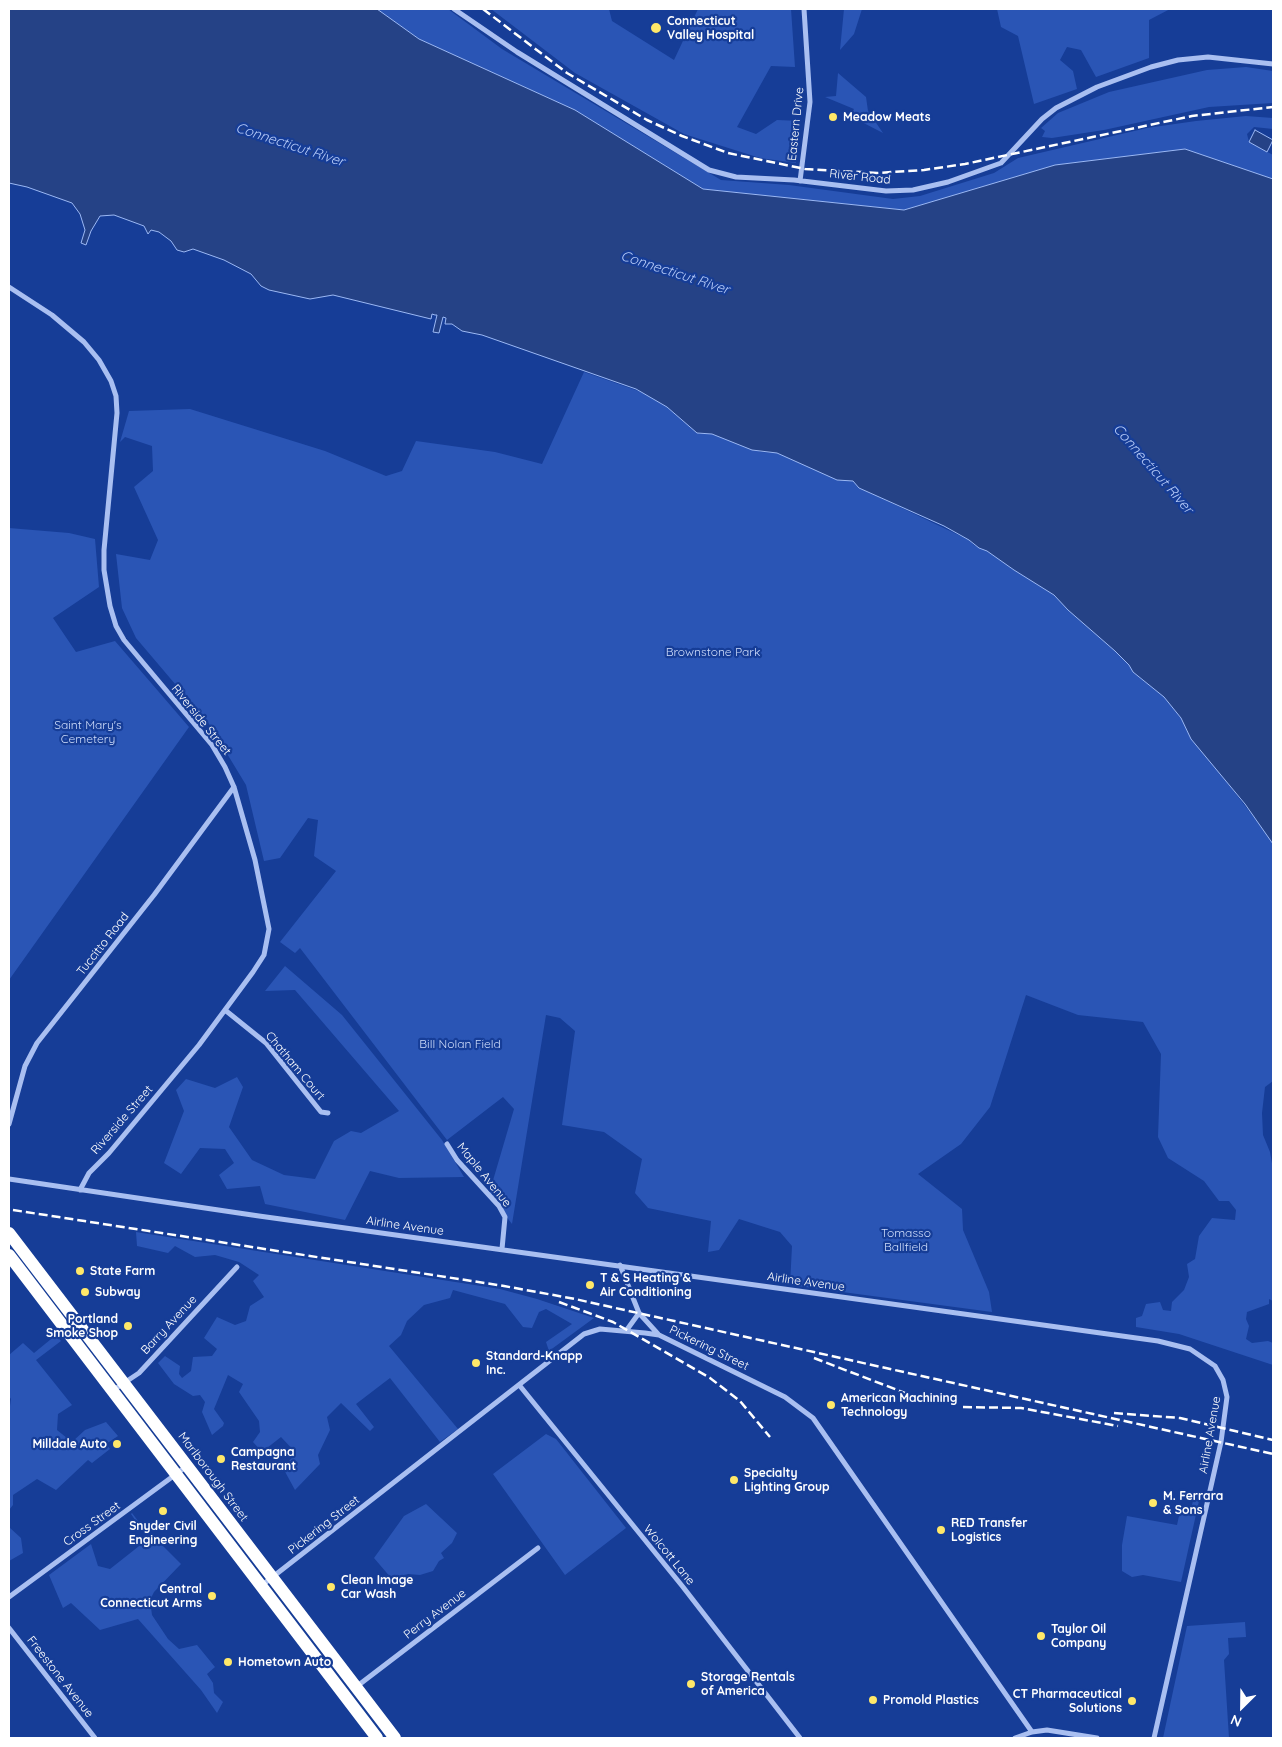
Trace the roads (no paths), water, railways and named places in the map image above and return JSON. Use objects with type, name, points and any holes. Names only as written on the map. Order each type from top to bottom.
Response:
[{"type":"highway","name":"Marlborough Street","points":[[9,1233],[395,1738]]},
{"type":"highway","points":[[9,1255],[377,1738]]},
{"type":"street","name":"River Road","points":[[454,9],[517,52],[709,170],[736,177],[800,181],[886,191],[929,187],[970,175],[1001,163],[1056,108],[1097,87],[1151,67],[1178,60],[1208,57],[1273,64]]},
{"type":"street","name":"Eastern Drive","points":[[800,181],[810,102],[804,9]]},
{"type":"street","name":"Riverside Street","points":[[9,287],[52,315],[84,342],[99,360],[111,381],[116,396],[117,413],[104,570],[116,626],[139,660],[212,745],[225,767],[234,787],[255,860],[267,912],[269,938],[258,964],[225,1010],[109,1153],[89,1173],[80,1190]]},
{"type":"street","name":"Tuccitto Road","points":[[9,1124],[25,1066],[37,1044],[154,895],[234,787]]},
{"type":"street","name":"Chatham Court","points":[[225,1010],[266,1043],[321,1112],[328,1113]]},
{"type":"street","name":"Maple Avenue","points":[[447,1144],[457,1160],[499,1206],[505,1217],[502,1249]]},
{"type":"street","name":"Airline Avenue","points":[[9,1180],[1158,1341],[1190,1349],[1207,1359],[1219,1372],[1227,1397],[1221,1442],[1154,1738]]},
{"type":"street","points":[[620,1265],[638,1313],[646,1324],[659,1335]]},
{"type":"street","name":"Barry Avenue","points":[[112,1392],[139,1373],[237,1267]]},
{"type":"street","points":[[626,1331],[638,1313]]},
{"type":"street","name":"Pickering Street","points":[[261,1587],[584,1334],[600,1329],[659,1335],[785,1397],[813,1418],[1032,1732]]},
{"type":"street","name":"Wolcott Lane","points":[[520,1386],[683,1587],[800,1738]]},
{"type":"street","name":"Cross Street","points":[[9,1597],[187,1466]]},
{"type":"street","name":"Perry Avenue","points":[[344,1696],[538,1548]]},
{"type":"street","name":"Freestone Avenue","points":[[9,1628],[95,1738]]},
{"type":"street","points":[[1015,1738],[1032,1732],[1047,1730],[1097,1738]]},
{"type":"water","name":"Connecticut River","points":[[9,9],[377,9],[419,39],[575,110],[703,189],[904,210],[1055,165],[1185,149],[1273,179],[1273,844],[1245,804],[1191,739],[1181,718],[1164,697],[1133,672],[1129,665],[1115,651],[1068,610],[1054,595],[987,551],[944,526],[859,488],[853,481],[837,480],[777,453],[752,450],[712,434],[697,433],[667,407],[636,389],[482,335],[462,331],[452,324],[445,324],[446,318],[443,317],[439,333],[433,332],[437,315],[432,314],[431,319],[333,295],[310,299],[269,290],[261,286],[251,274],[224,260],[193,249],[184,252],[177,250],[171,241],[159,232],[151,230],[148,234],[144,226],[114,215],[100,216],[91,231],[86,245],[81,243],[85,230],[80,214],[72,203],[27,187],[9,183]]},
{"type":"water","points":[[1255,130],[1273,140],[1267,152],[1249,142]]},
{"type":"railway","points":[[483,9],[567,73],[647,120],[682,136],[728,153],[805,169],[877,173],[924,170],[965,164],[1192,116],[1273,107]]},
{"type":"railway","points":[[13,1210],[504,1286],[575,1299],[1273,1454]]},
{"type":"railway","points":[[559,1302],[613,1322],[710,1378],[740,1401],[770,1437]]},
{"type":"railway","points":[[814,1358],[913,1396]]},
{"type":"railway","points":[[963,1407],[1021,1408],[1118,1426]]},
{"type":"railway","points":[[1114,1413],[1180,1418],[1273,1440]]},
{"type":"place","name":"Connecticut Valley Hospital","points":[[656,28]]},
{"type":"place","name":"Meadow Meats","points":[[833,117]]},
{"type":"place","name":"State Farm","points":[[80,1271]]},
{"type":"place","name":"T & S Heating & Air Conditioning","points":[[590,1285]]},
{"type":"place","name":"Subway","points":[[85,1292]]},
{"type":"place","name":"Portland Smoke Shop","points":[[128,1326]]},
{"type":"place","name":"Standard-Knapp Inc.","points":[[476,1363]]},
{"type":"place","name":"American Machining Technology","points":[[831,1405]]},
{"type":"place","name":"Milldale Auto","points":[[117,1444]]},
{"type":"place","name":"Campagna Restaurant","points":[[221,1459]]},
{"type":"place","name":"Specialty Lighting Group","points":[[734,1480]]},
{"type":"place","name":"M. Ferrara & Sons","points":[[1153,1503]]},
{"type":"place","name":"Snyder Civil Engineering","points":[[163,1511]]},
{"type":"place","name":"RED Transfer Logistics","points":[[941,1530]]},
{"type":"place","name":"Clean Image Car Wash","points":[[331,1587]]},
{"type":"place","name":"Central Connecticut Arms","points":[[212,1596]]},
{"type":"place","name":"Taylor Oil Company","points":[[1041,1636]]},
{"type":"place","name":"Hometown Auto","points":[[228,1662]]},
{"type":"place","name":"Storage Rentals of America","points":[[691,1684]]},
{"type":"place","name":"Promold Plastics","points":[[873,1700]]},
{"type":"place","name":"CT Pharmaceutical Solutions","points":[[1132,1701]]},
{"type":"park label","name":"Brownstone Park","points":[[713,652]]},
{"type":"park label","name":"Saint Mary's Cemetery","points":[[88,732]]},
{"type":"park label","name":"Bill Nolan Field","points":[[460,1044]]},
{"type":"park label","name":"Tomasso Ballfield","points":[[906,1240]]}]
